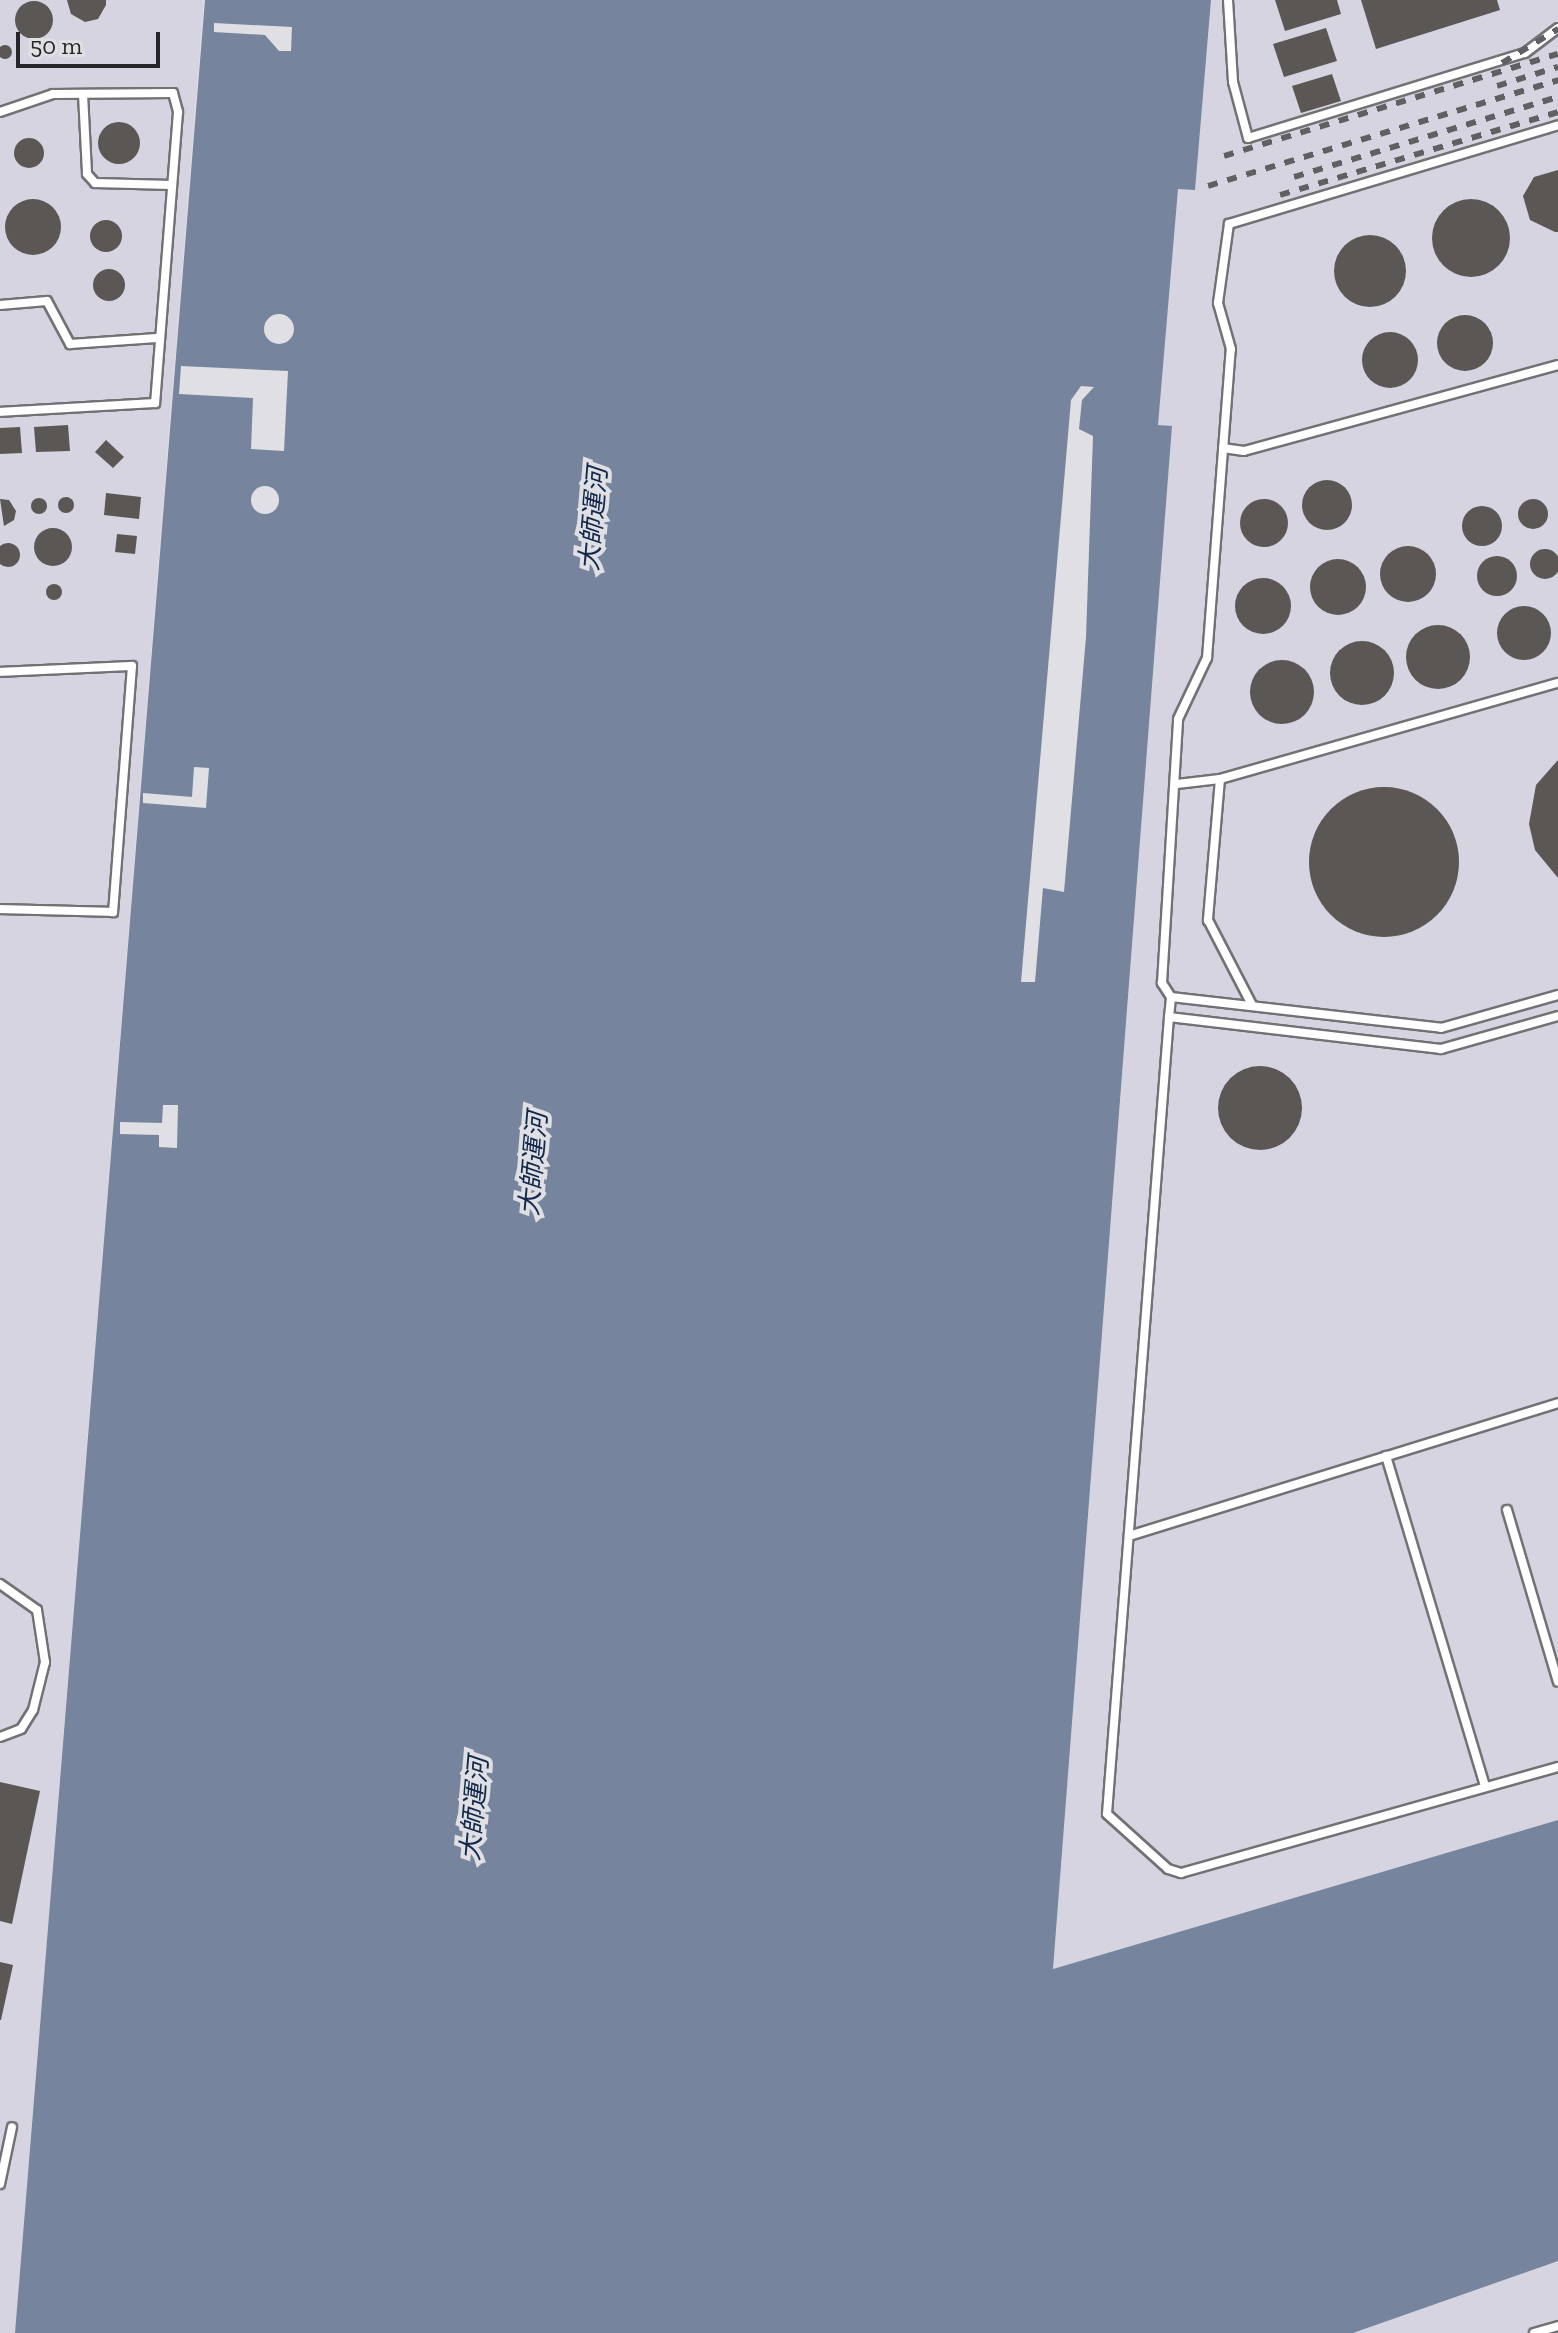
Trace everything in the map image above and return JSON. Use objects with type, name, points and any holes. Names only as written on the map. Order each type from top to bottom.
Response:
[{"type":"lane","points":[[1228,0],[1233,82],[1248,138],[1525,53],[1558,28]]},
{"type":"lane","points":[[0,112],[53,94],[173,93],[178,112],[157,338],[155,403],[0,412]]},
{"type":"lane","points":[[83,94],[87,174],[95,183],[172,185]]},
{"type":"lane","points":[[1558,125],[1229,224],[1218,303],[1231,349],[1207,658],[1178,719],[1177,784],[1162,983],[1171,997],[1107,1814],[1168,1869],[1181,1873],[1558,1767]]},
{"type":"lane","points":[[0,305],[47,301],[70,344],[157,338]]},
{"type":"lane","points":[[1223,448],[1244,451],[1558,365]]},
{"type":"lane","points":[[0,672],[132,666],[113,912],[0,909]]},
{"type":"lane","points":[[1177,784],[1220,779],[1558,683]]},
{"type":"lane","points":[[1220,779],[1208,920],[1252,1005]]},
{"type":"lane","points":[[1171,997],[1441,1028],[1558,995]]},
{"type":"lane","points":[[1169,1017],[1441,1049],[1558,1016]]},
{"type":"lane","points":[[1129,1536],[1558,1403]]},
{"type":"lane","points":[[1386,1456],[1485,1787]]},
{"type":"lane","points":[[1507,1510],[1558,1682]]},
{"type":"lane","points":[[0,1584],[37,1610],[45,1662],[33,1710],[21,1729],[0,1737]]},
{"type":"lane","points":[[0,2184],[12,2127]]},
{"type":"lane","points":[[1534,2333],[1558,2326]]},
{"type":"shaded area","points":[[0,0],[204,0],[15,2333],[0,2333]]},
{"type":"shaded area","points":[[1211,0],[1558,0],[1558,1820],[1053,1969],[1172,427],[1157,426],[1178,189],[1195,189]]},
{"type":"shaded area","points":[[1558,2261],[1558,2333],[1353,2333]]},
{"type":"water","name":"大師運河","points":[[205,0],[1211,0],[1195,190],[1178,189],[1158,425],[1172,426],[1053,1969],[1558,1820],[1558,2261],[1353,2333],[15,2333]]},
{"type":"pier","points":[[214,23],[292,27],[291,51],[279,51],[265,35],[214,32]]},
{"type":"pier","points":[[279,314],[289,319],[294,329],[289,339],[279,344],[269,339],[264,329],[269,319]]},
{"type":"pier","points":[[181,366],[288,371],[284,451],[251,449],[253,398],[179,394]]},
{"type":"pier","points":[[1081,386],[1094,387],[1082,400],[1079,429],[1093,436],[1086,637],[1064,892],[1043,888],[1035,982],[1021,982],[1071,400]]},
{"type":"pier","points":[[265,486],[275,490],[279,500],[275,510],[265,514],[255,510],[251,500],[255,490]]},
{"type":"pier","points":[[194,767],[209,768],[206,808],[143,803],[143,793],[192,797]]},
{"type":"pier","points":[[163,1105],[178,1105],[177,1148],[159,1147],[159,1135],[120,1134],[120,1122],[162,1123]]},
{"type":"building","points":[[67,0],[106,0],[106,5],[98,19],[85,22],[71,14]]},
{"type":"building","points":[[1275,0],[1337,0],[1341,14],[1285,31]]},
{"type":"building","points":[[1361,0],[1497,0],[1500,10],[1376,49]]},
{"type":"building","points":[[34,1],[48,6],[53,20],[48,34],[34,39],[20,34],[15,20],[20,6]]},
{"type":"building","points":[[1326,28],[1337,61],[1284,77],[1273,44]]},
{"type":"building","points":[[5,45],[12,52],[5,59],[-2,52]]},
{"type":"building","points":[[1332,74],[1341,101],[1301,113],[1292,86]]},
{"type":"building","points":[[119,122],[134,128],[140,143],[134,158],[119,164],[104,158],[98,143],[104,128]]},
{"type":"building","points":[[29,138],[40,142],[44,153],[40,164],[29,168],[18,164],[14,153],[18,142]]},
{"type":"building","points":[[1558,170],[1558,232],[1555,232],[1530,220],[1523,196],[1534,177]]},
{"type":"building","points":[[33,199],[53,207],[61,227],[53,247],[33,255],[13,247],[5,227],[13,207]]},
{"type":"building","points":[[1463,199],[1479,199],[1493,205],[1504,216],[1510,238],[1504,260],[1493,271],[1479,277],[1463,277],[1449,271],[1438,260],[1432,246],[1432,230],[1438,216],[1449,205]]},
{"type":"building","points":[[106,220],[118,224],[122,236],[118,248],[106,252],[94,248],[90,236],[94,224]]},
{"type":"building","points":[[1370,235],[1390,241],[1400,251],[1406,271],[1400,291],[1390,301],[1370,307],[1350,301],[1340,291],[1334,271],[1340,251],[1350,241]]},
{"type":"building","points":[[109,269],[121,273],[125,285],[121,297],[109,301],[97,297],[93,285],[97,273]]},
{"type":"building","points":[[1465,315],[1485,323],[1493,343],[1485,363],[1465,371],[1445,363],[1437,343],[1445,323]]},
{"type":"building","points":[[1390,332],[1410,340],[1418,360],[1410,380],[1390,388],[1370,380],[1362,360],[1370,340]]},
{"type":"building","points":[[68,425],[70,451],[36,452],[34,427]]},
{"type":"building","points":[[20,427],[22,453],[0,454],[0,428]]},
{"type":"building","points":[[106,440],[124,457],[113,468],[95,452]]},
{"type":"building","points":[[1327,480],[1345,487],[1352,505],[1345,523],[1327,530],[1309,523],[1302,505],[1309,487]]},
{"type":"building","points":[[106,493],[141,497],[139,519],[104,515]]},
{"type":"building","points":[[66,497],[74,505],[66,513],[58,505]]},
{"type":"building","points":[[39,498],[47,506],[39,514],[31,506]]},
{"type":"building","points":[[0,499],[9,500],[16,511],[14,520],[4,526]]},
{"type":"building","points":[[1264,499],[1273,500],[1281,506],[1287,514],[1287,532],[1281,540],[1273,546],[1264,547],[1255,546],[1247,540],[1241,532],[1240,523],[1241,514],[1247,506],[1255,500]]},
{"type":"building","points":[[1533,499],[1544,503],[1548,514],[1544,525],[1533,529],[1522,525],[1518,514],[1522,503]]},
{"type":"building","points":[[1482,506],[1496,512],[1502,526],[1496,540],[1482,546],[1468,540],[1462,526],[1468,512]]},
{"type":"building","points":[[53,528],[67,533],[72,547],[67,561],[53,566],[39,561],[34,547],[39,533]]},
{"type":"building","points":[[117,534],[137,536],[135,554],[115,552]]},
{"type":"building","points":[[8,543],[19,550],[20,555],[13,566],[8,567],[-3,560],[-4,555],[3,544]]},
{"type":"building","points":[[1408,546],[1428,554],[1436,574],[1428,594],[1408,602],[1388,594],[1380,574],[1388,554]]},
{"type":"building","points":[[1545,549],[1551,550],[1559,558],[1559,570],[1551,578],[1545,579],[1539,578],[1531,570],[1530,564],[1531,558],[1539,550]]},
{"type":"building","points":[[1497,556],[1511,562],[1517,576],[1511,590],[1497,596],[1483,590],[1477,576],[1483,562]]},
{"type":"building","points":[[1338,559],[1358,567],[1366,587],[1358,607],[1338,615],[1318,607],[1310,587],[1318,567]]},
{"type":"building","points":[[1263,578],[1283,586],[1291,606],[1283,626],[1263,634],[1243,626],[1235,606],[1243,586]]},
{"type":"building","points":[[54,584],[62,592],[54,600],[46,592]]},
{"type":"building","points":[[1524,606],[1543,614],[1551,633],[1543,652],[1524,660],[1505,652],[1497,633],[1505,614]]},
{"type":"building","points":[[1432,625],[1444,625],[1461,634],[1468,645],[1468,669],[1461,680],[1444,689],[1432,689],[1420,684],[1411,675],[1406,663],[1406,651],[1411,639],[1420,630]]},
{"type":"building","points":[[1356,641],[1368,641],[1385,650],[1392,661],[1392,685],[1385,696],[1368,705],[1356,705],[1344,700],[1335,691],[1330,679],[1330,667],[1335,655],[1344,646]]},
{"type":"building","points":[[1276,660],[1288,660],[1305,669],[1312,680],[1312,704],[1305,715],[1288,724],[1276,724],[1264,719],[1255,710],[1250,698],[1250,686],[1255,674],[1264,665]]},
{"type":"building","points":[[1558,760],[1558,878],[1535,850],[1529,824],[1536,785]]},
{"type":"building","points":[[1384,787],[1413,792],[1437,809],[1454,833],[1459,862],[1454,891],[1437,915],[1413,932],[1384,937],[1355,932],[1331,915],[1314,891],[1309,862],[1314,833],[1331,809],[1355,792]]},
{"type":"building","points":[[1260,1066],[1276,1069],[1290,1078],[1299,1092],[1302,1108],[1299,1124],[1290,1138],[1276,1147],[1260,1150],[1244,1147],[1230,1138],[1221,1124],[1218,1108],[1221,1092],[1230,1078],[1244,1069]]},
{"type":"building","points":[[0,1782],[40,1791],[12,1924],[0,1921]]},
{"type":"building","points":[[0,1962],[13,1965],[1,2020],[0,2020]]},
{"type":"railway","points":[[1502,63],[1558,29]]},
{"type":"railway","points":[[1224,156],[1558,54]]},
{"type":"railway","points":[[1497,86],[1558,67]]},
{"type":"railway","points":[[1208,186],[1558,80]]},
{"type":"railway","points":[[1294,177],[1558,97]]},
{"type":"railway","points":[[1280,195],[1558,112]]}]
